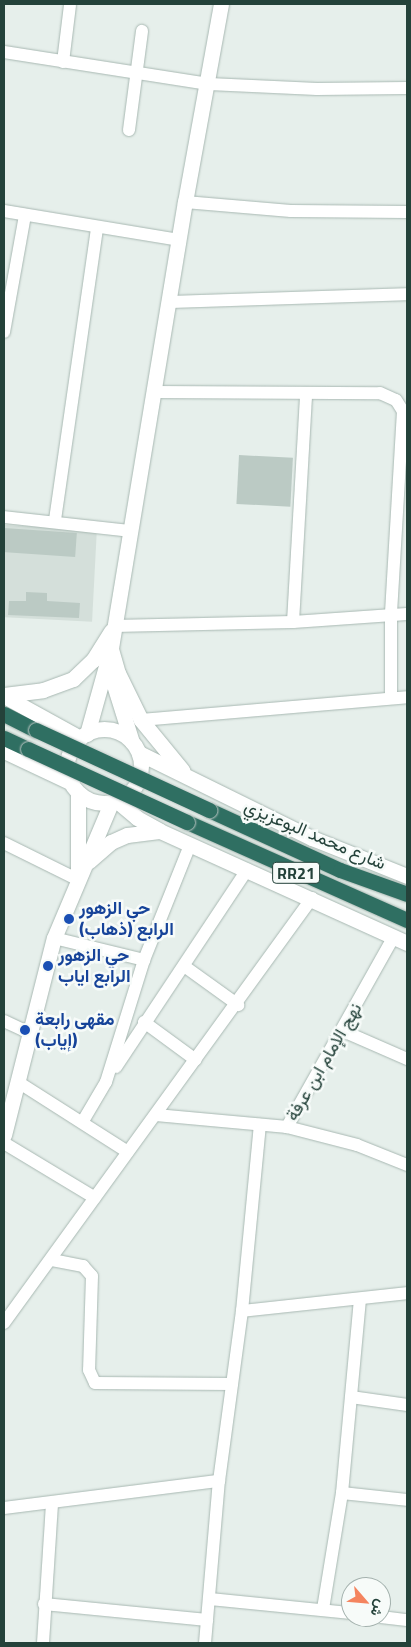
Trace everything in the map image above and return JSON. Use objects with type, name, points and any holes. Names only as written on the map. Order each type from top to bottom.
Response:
[{"type":"highway","name":"شارع محمد البوعزيزي","points":[[4,714],[340,870],[407,894]]},
{"type":"highway","name":"RR21","points":[[4,738],[407,920]]},
{"type":"main road","points":[[77,879],[75,788],[68,760],[84,736],[110,656],[185,202],[209,84],[221,4]]},
{"type":"main road","points":[[4,695],[43,690],[73,679],[92,660],[114,626]]},
{"type":"main road","points":[[110,656],[140,720],[176,764],[197,782]]},
{"type":"main road","points":[[4,1135],[32,1034],[54,938],[77,879],[114,802],[136,786],[141,770],[110,656]]},
{"type":"main road","points":[[4,695],[84,736]]},
{"type":"main road","points":[[84,736],[96,730],[116,731],[135,748],[197,782],[312,838],[407,876]]},
{"type":"main road","points":[[4,752],[75,788],[94,802],[114,802],[160,831],[312,898],[400,940]]},
{"type":"main road","points":[[77,879],[86,864],[111,842],[127,835],[160,831]]},
{"type":"street","points":[[63,62],[70,5]]},
{"type":"street","points":[[128,130],[142,30]]},
{"type":"street","points":[[4,52],[209,84],[279,88],[407,88]]},
{"type":"street","points":[[185,202],[291,211],[407,212]]},
{"type":"street","points":[[4,211],[97,228],[179,240]]},
{"type":"street","points":[[4,332],[25,215]]},
{"type":"street","points":[[56,520],[97,228]]},
{"type":"street","points":[[169,302],[407,294]]},
{"type":"street","points":[[154,392],[380,394],[396,400],[403,411],[404,452],[391,615],[390,697]]},
{"type":"street","points":[[293,622],[306,394]]},
{"type":"street","points":[[4,517],[56,520],[130,531]]},
{"type":"street","points":[[114,626],[293,622],[407,614]]},
{"type":"street","points":[[140,720],[407,697]]},
{"type":"street","points":[[4,844],[77,879]]},
{"type":"street","points":[[106,1082],[144,960],[190,845]]},
{"type":"street","points":[[83,1121],[144,1022],[184,966],[247,870]]},
{"type":"street","points":[[4,1323],[238,1005],[312,898]]},
{"type":"street","points":[[54,938],[144,960]]},
{"type":"street","name":"نهج الإمام ابن عرفة","points":[[400,940],[343,1031],[287,1127],[351,1143],[407,1165]]},
{"type":"street","points":[[184,966],[238,1005]]},
{"type":"street","points":[[4,1020],[32,1034]]},
{"type":"street","points":[[144,1022],[196,1060]]},
{"type":"street","points":[[343,1031],[407,1059]]},
{"type":"street","points":[[18,1082],[83,1121],[128,1152]]},
{"type":"street","points":[[156,1115],[287,1127]]},
{"type":"street","points":[[205,1643],[220,1481],[242,1311],[260,1125]]},
{"type":"street","points":[[4,1143],[95,1198]]},
{"type":"street","points":[[52,1260],[83,1266],[92,1276],[89,1370],[95,1383],[232,1384]]},
{"type":"street","points":[[242,1311],[360,1300],[407,1293]]},
{"type":"street","points":[[323,1609],[342,1493],[360,1300]]},
{"type":"street","points":[[351,1397],[407,1405]]},
{"type":"street","points":[[4,1508],[220,1481]]},
{"type":"street","points":[[342,1493],[407,1500]]},
{"type":"street","points":[[43,1643],[44,1604],[52,1503]]},
{"type":"street","points":[[210,1599],[341,1612]]},
{"type":"street","points":[[44,1604],[206,1620]]},
{"type":"street","points":[[391,1618],[407,1620]]},
{"type":"shaded area","points":[[4,525],[97,530],[92,622],[4,617]]},
{"type":"building","points":[[239,455],[293,458],[290,507],[236,504]]},
{"type":"building","points":[[4,528],[77,533],[75,557],[4,552]]},
{"type":"building","points":[[26,592],[47,593],[47,601],[80,603],[79,618],[8,615],[9,601],[26,601]]},
{"type":"place","name":"حي الزهور الرابع (ذهاب)","points":[[69,919]]},
{"type":"place","name":"حي الزهور الرابع اياب","points":[[48,966]]},
{"type":"place","name":"مقهى رابعة (إياب)","points":[[25,1030]]}]
